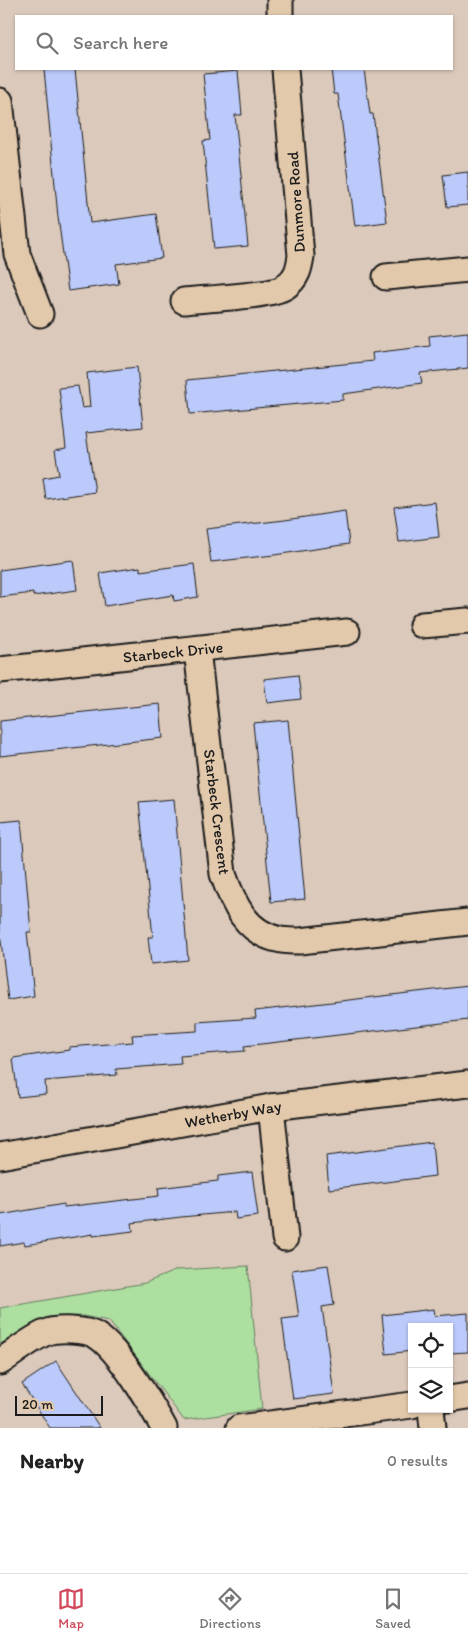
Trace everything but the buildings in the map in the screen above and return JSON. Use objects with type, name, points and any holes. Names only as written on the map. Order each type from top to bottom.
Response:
[{"type":"street","points":[[280,0],[280,15]]},
{"type":"street","name":"Dunmore Road","points":[[184,301],[271,292],[285,288],[298,273],[301,256],[285,70]]},
{"type":"street","points":[[0,101],[17,254],[40,314]]},
{"type":"street","points":[[386,277],[468,269]]},
{"type":"street","points":[[422,625],[468,621]]},
{"type":"street","name":"Starbeck Drive","points":[[0,670],[197,650],[346,632]]},
{"type":"street","name":"Starbeck Crescent","points":[[197,650],[223,874],[236,908],[245,920],[261,932],[279,940],[300,941],[468,922]]},
{"type":"street","name":"Wetherby Way","points":[[0,1156],[271,1107],[468,1084]]},
{"type":"street","points":[[271,1107],[285,1238]]},
{"type":"street","points":[[0,1362],[45,1333],[58,1329],[96,1335],[112,1350],[153,1408],[164,1428]]},
{"type":"street","points":[[453,1398],[468,1396]]},
{"type":"street","points":[[239,1428],[408,1406]]},
{"type":"street","points":[[431,1413],[433,1428]]},
{"type":"green space","points":[[248,1266],[262,1409],[184,1420],[109,1321],[83,1316],[47,1317],[0,1344],[0,1308],[145,1283],[177,1270]]}]
